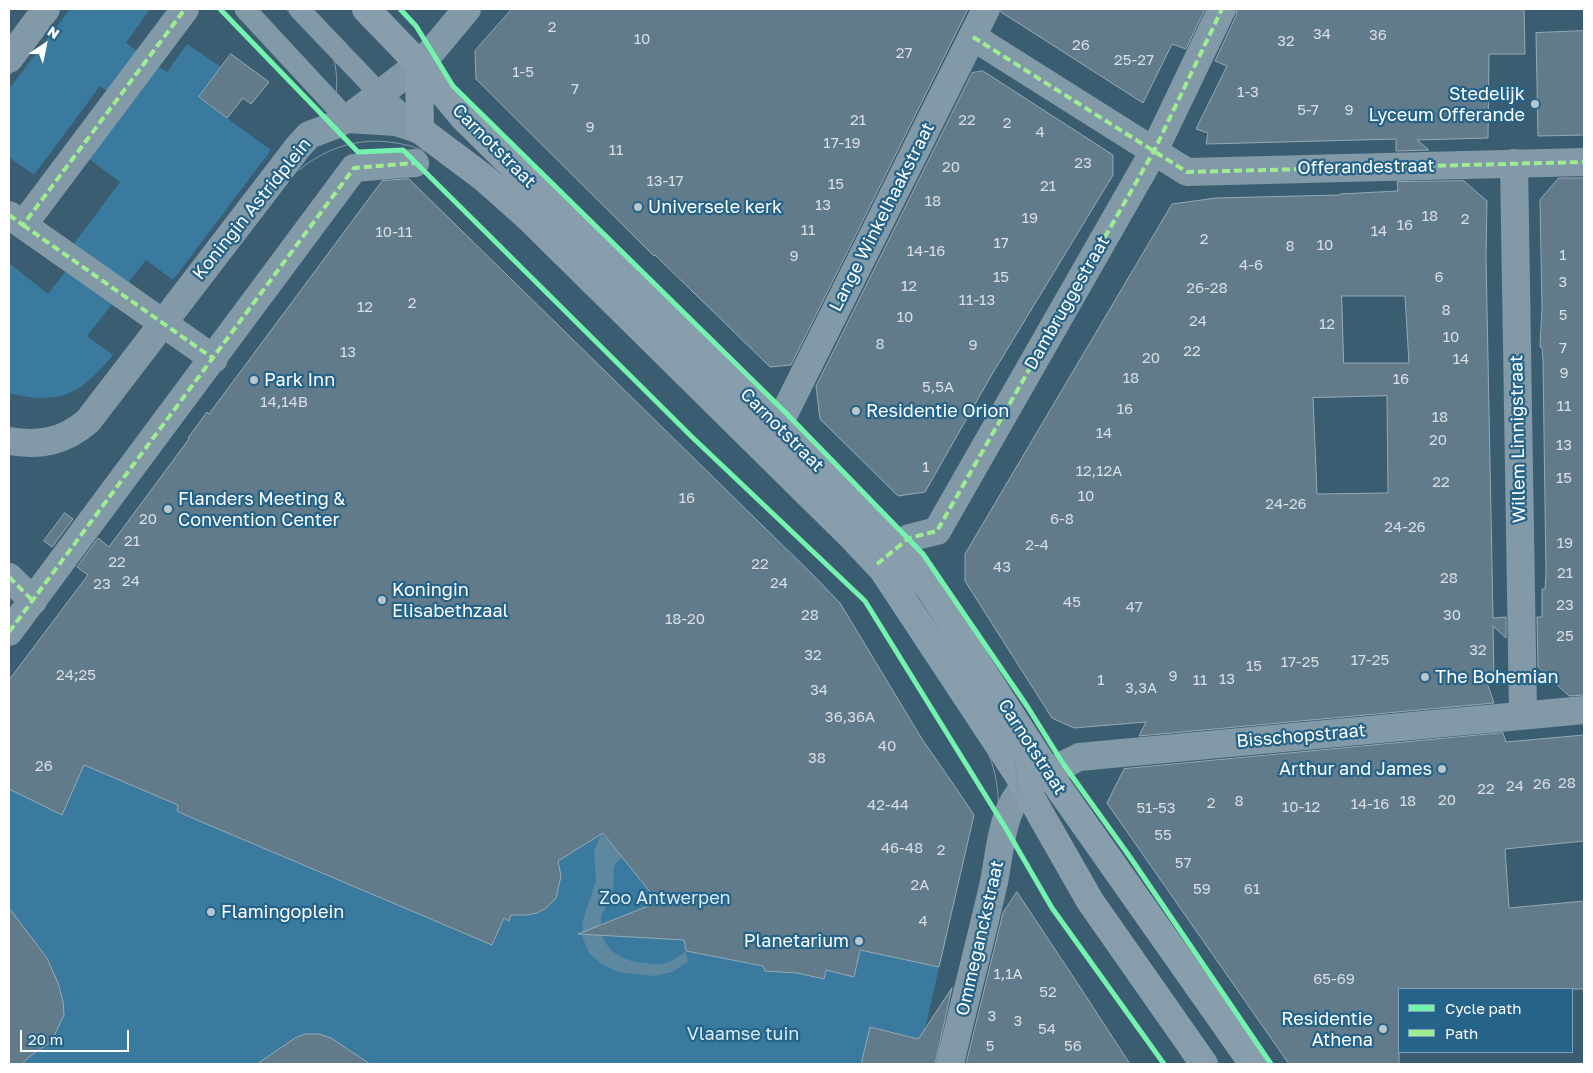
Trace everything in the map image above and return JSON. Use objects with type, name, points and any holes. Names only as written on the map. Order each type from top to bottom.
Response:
[{"type":"main road","points":[[366,9],[419,64],[420,130]]},
{"type":"main road","name":"Carnotstraat","points":[[419,64],[464,118],[870,517],[887,556],[883,570],[1025,787],[1090,901],[1204,1064]]},
{"type":"main road","name":"Carnotstraat","points":[[420,130],[484,178],[529,218],[851,536],[887,556],[929,588],[1049,774],[1253,1064]]},
{"type":"street","points":[[9,59],[46,9]]},
{"type":"street","points":[[185,9],[16,220],[214,358]]},
{"type":"street","name":"Koningin Astridplein","points":[[9,440],[31,443],[48,441],[63,438],[76,432],[94,414],[162,323],[309,135],[347,119],[419,64],[467,9]]},
{"type":"street","name":"Lange Winkelhaakstraat","points":[[774,422],[785,412],[986,9]]},
{"type":"street","name":"Dambruggestraat","points":[[887,556],[909,538],[937,530],[1154,151],[1222,9]]},
{"type":"street","name":"Offerandestraat","points":[[972,37],[1186,172],[1584,162]]},
{"type":"street","points":[[347,119],[396,122],[420,130]]},
{"type":"street","points":[[9,632],[354,168],[415,163]]},
{"type":"street","name":"Willem Linnigstraat","points":[[1514,163],[1523,715]]},
{"type":"street","points":[[9,577],[32,601]]},
{"type":"street","name":"Bisschopstraat","points":[[1025,787],[1079,757],[1584,710]]},
{"type":"street","name":"Ommeganckstraat","points":[[950,1064],[993,884],[1006,816],[1017,796],[1025,787]]},
{"type":"lane","points":[[245,9],[347,119]]},
{"type":"lane","points":[[299,9],[380,94],[420,130]]},
{"type":"green space","points":[[70,9],[150,9],[126,43],[138,52],[109,92],[100,86],[34,175],[9,157],[9,89]]},
{"type":"green space","points":[[187,44],[221,67],[199,98],[271,150],[173,280],[146,260],[127,284],[73,245],[120,182],[84,155],[153,63],[167,72]]},
{"type":"green space","points":[[9,263],[48,294],[65,272],[112,304],[87,336],[113,355],[90,379],[68,394],[42,398],[9,393]]},
{"type":"green space","name":"Zoo Antwerpen","points":[[9,680],[41,704],[415,725],[947,933],[917,1064],[9,1064]]},
{"type":"shaded area","points":[[601,834],[611,842],[622,857],[614,866],[613,892],[601,918],[601,931],[604,939],[608,946],[621,957],[637,962],[662,964],[686,952],[688,962],[672,972],[654,976],[618,972],[602,964],[590,954],[583,939],[582,923],[596,881],[594,851]]},
{"type":"building","points":[[512,9],[968,9],[791,365],[770,367],[654,256],[476,79],[475,51]]},
{"type":"building","points":[[1002,9],[1205,9],[1186,49],[1172,44],[1143,103],[1001,12]]},
{"type":"building","points":[[1237,9],[1524,9],[1525,54],[1489,54],[1488,138],[1417,140],[1429,150],[1396,151],[1396,139],[1206,144],[1208,133],[1196,129],[1227,66],[1215,61],[1236,16]]},
{"type":"building","points":[[1584,31],[1584,135],[1538,136],[1536,33]]},
{"type":"building","points":[[231,54],[269,82],[251,104],[243,98],[227,118],[199,97]]},
{"type":"building","points":[[983,71],[1113,155],[1113,175],[991,376],[925,492],[898,496],[820,419],[816,386],[972,73]]},
{"type":"building","points":[[1559,178],[1584,178],[1584,695],[1569,696],[1538,667],[1537,617],[1542,617],[1542,589],[1545,589],[1546,574],[1543,362],[1542,347],[1540,347],[1542,308],[1540,200]]},
{"type":"building","points":[[409,179],[840,603],[922,739],[974,815],[939,967],[860,950],[854,977],[826,970],[824,979],[797,973],[765,971],[763,966],[686,951],[684,940],[578,934],[658,902],[603,833],[558,861],[561,876],[556,898],[546,908],[537,913],[511,915],[509,921],[504,918],[492,945],[190,817],[177,811],[178,805],[84,765],[62,815],[9,789],[9,680],[88,575],[77,567],[98,538],[109,547],[207,412],[209,414],[382,181]]},
{"type":"building","points":[[1464,181],[1487,201],[1486,256],[1493,618],[1506,617],[1506,638],[1493,626],[1494,676],[1485,677],[1494,703],[1139,736],[1146,722],[1074,728],[1052,718],[965,581],[965,554],[1172,204],[1216,198],[1340,195],[1398,191],[1397,182]],"holes":[[[1342,296],[1405,296],[1409,363],[1344,363]],[[1387,396],[1388,493],[1317,494],[1313,398]]]},
{"type":"building","points":[[65,513],[73,519],[52,547],[44,541]]},
{"type":"building","points":[[1503,733],[1506,742],[1584,735],[1584,841],[1505,849],[1509,908],[1584,901],[1584,989],[1398,988],[1399,1064],[1289,1064],[1107,803],[1124,769]]},
{"type":"building","points":[[1017,892],[1130,1064],[966,1064],[1003,913]]},
{"type":"building","points":[[9,908],[47,958],[58,983],[63,1001],[64,1015],[51,1042],[21,1064],[9,1064]]},
{"type":"building","points":[[952,988],[935,1064],[861,1064],[870,1027],[918,1039]]},
{"type":"building","points":[[306,1034],[319,1034],[331,1038],[370,1064],[257,1064],[295,1038]]},
{"type":"tram line","points":[[9,76],[59,9]]},
{"type":"tram line","points":[[286,9],[396,122],[479,185],[522,224],[876,576],[1018,788],[1083,906],[1193,1064]]},
{"type":"tram line","points":[[310,9],[408,109],[490,171],[535,212],[858,529],[889,564],[1034,782],[1097,896],[1215,1064]]},
{"type":"tram line","points":[[324,133],[417,62],[431,48],[459,9]]},
{"type":"tram line","points":[[9,454],[39,454],[62,449],[83,437],[106,418],[307,152],[327,123],[332,111],[337,85],[334,59],[319,23]]},
{"type":"tram line","points":[[299,170],[329,151],[345,145],[362,142],[395,143],[430,153]]},
{"type":"tram line","points":[[9,428],[38,432],[66,427],[93,415],[116,397]]},
{"type":"tram line","points":[[943,1064],[996,840],[998,795],[995,772],[987,750]]},
{"type":"tram line","points":[[956,1064],[1015,828],[1018,788],[1015,762],[1012,755]]},
{"type":"marked path","points":[[9,215],[23,225],[185,9]]},
{"type":"marked path","points":[[877,564],[909,538],[937,531],[1154,151],[1222,9]]},
{"type":"marked path","points":[[973,37],[1187,172],[1584,162]]},
{"type":"marked path","points":[[9,632],[354,168],[415,163]]},
{"type":"marked path","points":[[23,225],[214,359]]},
{"type":"marked path","points":[[9,577],[33,601]]},
{"type":"cycle path","points":[[220,9],[358,152],[403,150],[692,437],[865,601],[1005,827],[1052,908],[1164,1064]]},
{"type":"cycle path","points":[[400,9],[416,26],[453,86],[785,412],[923,554],[1027,706],[1064,765],[1130,857],[1271,1064]]},
{"type":"place","name":"Stedelijk Lyceum Offerande","points":[[1535,104]]},
{"type":"place","name":"Universele kerk","points":[[638,207]]},
{"type":"place","name":"Park Inn","points":[[254,380]]},
{"type":"place","name":"Residentie Orion","points":[[856,411]]},
{"type":"place","name":"Flanders Meeting & Convention Center","points":[[168,509]]},
{"type":"place","name":"Koningin Elisabethzaal","points":[[382,600]]},
{"type":"place","name":"The Bohemian","points":[[1425,677]]},
{"type":"place","name":"Arthur and James","points":[[1442,769]]},
{"type":"place","name":"Flamingoplein","points":[[211,912]]},
{"type":"place","name":"Planetarium","points":[[859,941]]},
{"type":"place","name":"Residentie Athena","points":[[1383,1029]]},
{"type":"park label","name":"Vlaamse tuin","points":[[743,1034]]}]
